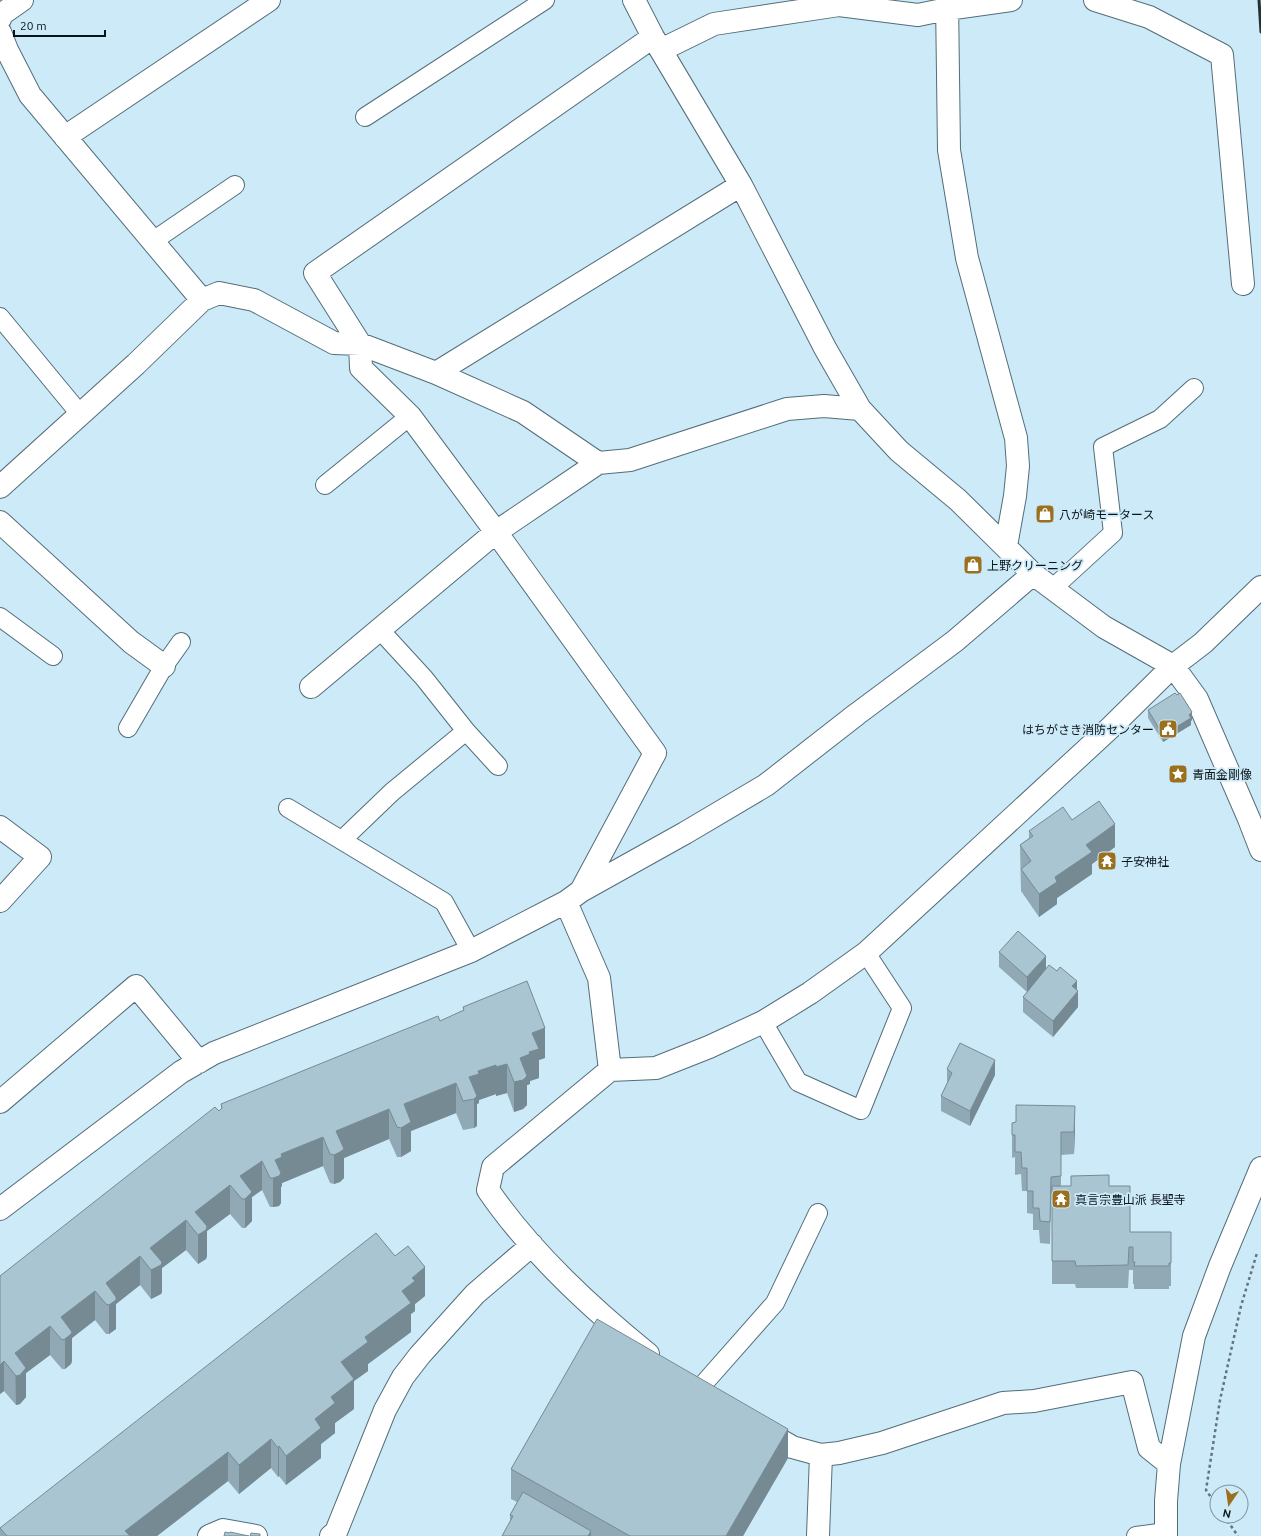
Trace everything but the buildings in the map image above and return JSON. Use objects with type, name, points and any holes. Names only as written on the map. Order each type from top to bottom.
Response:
[{"type":"street","points":[[0,18],[2,14],[22,0]]},
{"type":"street","points":[[65,137],[270,0]]},
{"type":"street","points":[[634,0],[657,44],[741,185],[825,348],[860,409],[899,451],[958,500],[1033,574],[1104,627],[1173,666],[1197,699],[1261,850]]},
{"type":"street","points":[[610,1070],[599,978],[574,896],[655,753],[496,532],[410,416],[361,368],[360,344],[315,273],[657,44],[714,24],[839,5],[918,14],[947,4],[1011,0]]},
{"type":"street","points":[[1095,0],[1149,17],[1222,55],[1243,284]]},
{"type":"street","points":[[947,4],[949,150],[967,258],[1016,438],[1018,466],[1015,496],[1006,546]]},
{"type":"street","points":[[0,32],[7,50],[30,95],[202,300]]},
{"type":"street","points":[[436,373],[741,185]]},
{"type":"street","points":[[0,487],[136,364],[202,300],[218,294],[254,300],[334,343],[360,344],[436,373],[523,412],[598,463]]},
{"type":"street","points":[[311,687],[496,532],[598,463],[630,460],[787,409],[824,406],[860,409]]},
{"type":"street","points":[[0,522],[131,642],[164,666]]},
{"type":"street","points":[[0,1209],[181,1072],[214,1053],[471,951],[574,896],[766,785],[857,714],[955,641],[1033,574]]},
{"type":"street","points":[[666,1366],[619,1330],[580,1294],[532,1245],[502,1211],[488,1190],[493,1167],[610,1070],[656,1068],[709,1047],[763,1022],[810,993],[866,953],[1110,728],[1173,666],[1203,644],[1261,587]]},
{"type":"street","points":[[0,827],[40,857],[0,901]]},
{"type":"street","points":[[0,1102],[136,986],[199,1062]]},
{"type":"street","points":[[1166,1534],[1166,1501],[1169,1464],[1194,1336],[1220,1266],[1261,1168]]},
{"type":"street","points":[[331,1536],[336,1532],[385,1410],[403,1377],[420,1355],[475,1294],[532,1245]]},
{"type":"street","points":[[747,1421],[792,1448],[821,1455],[839,1453],[882,1443],[1003,1403],[1034,1401],[1132,1382],[1149,1448],[1169,1464]]},
{"type":"street","points":[[692,1384],[716,1401]]},
{"type":"street","points":[[818,1536],[821,1455]]},
{"type":"street","points":[[209,1536],[223,1530],[256,1536]]},
{"type":"lane","points":[[365,117],[545,0]]},
{"type":"lane","points":[[152,242],[235,185]]},
{"type":"lane","points":[[0,317],[80,414]]},
{"type":"lane","points":[[1053,588],[1114,533],[1103,447],[1160,419],[1194,388]]},
{"type":"lane","points":[[325,485],[410,416]]},
{"type":"lane","points":[[0,617],[54,656]]},
{"type":"lane","points":[[380,630],[424,678],[466,731],[498,766]]},
{"type":"lane","points":[[128,728],[164,666],[181,642]]},
{"type":"lane","points":[[342,840],[392,792],[466,731]]},
{"type":"lane","points":[[288,808],[444,902],[471,951]]},
{"type":"lane","points":[[763,1022],[798,1082],[861,1110],[902,1008],[866,953]]},
{"type":"lane","points":[[692,1384],[775,1303],[818,1213]]},
{"type":"lane","points":[[1136,1536],[1166,1534]]},
{"type":"path","points":[[1209,1494],[1206,1490],[1218,1415],[1240,1306],[1259,1247]]},
{"type":"path","points":[[1230,1524],[1238,1536]]},
{"type":"railway","points":[[1259,0],[1261,32]]},
{"type":"place","name":"八が崎モータース","points":[[1045,514]]},
{"type":"place","name":"上野クリーニング","points":[[973,565]]},
{"type":"place","name":"はちがさき消防センター","points":[[1168,729]]},
{"type":"place","name":"青面金剛像","points":[[1178,774]]},
{"type":"place","name":"子安神社","points":[[1107,861]]},
{"type":"place","name":"真言宗豊山派 長聖寺","points":[[1061,1199]]}]
